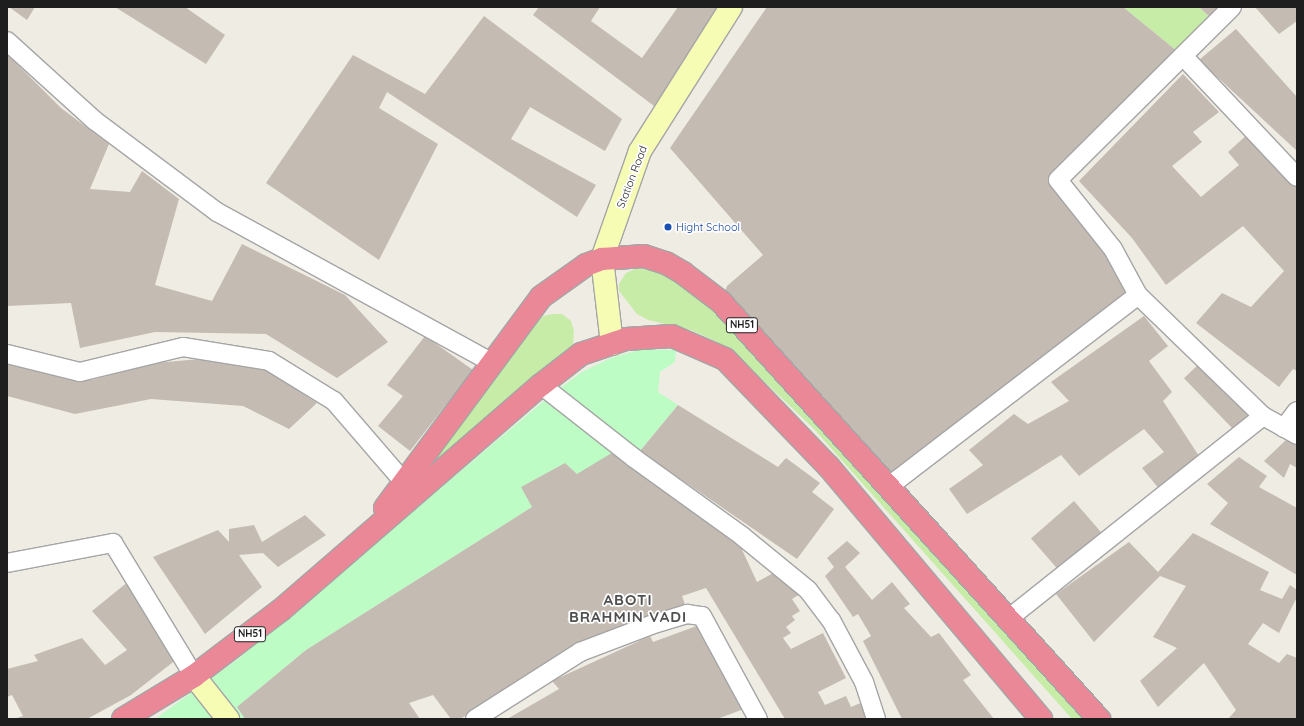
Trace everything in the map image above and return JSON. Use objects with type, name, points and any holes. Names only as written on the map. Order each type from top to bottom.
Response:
[{"type":"highway","name":"NH51","points":[[366,535],[541,297],[586,265],[602,259],[644,256],[666,263],[702,286],[721,302],[1099,719]]},
{"type":"highway","name":"NH51","points":[[123,719],[194,676],[281,610],[541,385],[581,354],[626,339],[672,336],[725,359],[829,467],[1041,719]]},
{"type":"street","name":"Station Road","points":[[612,344],[602,259],[640,151],[731,7]]},
{"type":"street","points":[[1232,7],[1058,180],[1113,249],[1138,295],[1263,416],[1291,431],[1297,411]]},
{"type":"street","points":[[7,41],[94,120],[217,212],[493,363]]},
{"type":"street","points":[[1183,56],[1297,177]]},
{"type":"street","points":[[888,487],[1138,295]]},
{"type":"street","points":[[7,354],[80,372],[183,347],[269,361],[334,401],[404,482]]},
{"type":"street","points":[[541,385],[634,458],[742,536],[808,590],[831,620],[864,682],[876,719]]},
{"type":"street","points":[[1008,619],[1263,416]]},
{"type":"street","points":[[7,563],[113,543],[194,676],[228,719]]},
{"type":"street","points":[[475,719],[580,652],[651,625],[687,614],[702,616],[758,719]]},
{"type":"green space","points":[[1123,7],[1199,7],[1216,23],[1183,56]]},
{"type":"green space","points":[[635,269],[662,270],[689,288],[741,335],[1086,719],[1072,719],[814,429],[748,366],[717,342],[691,330],[648,320],[637,314],[619,291],[619,284],[626,273]]},
{"type":"green space","points":[[562,314],[571,321],[574,331],[573,344],[566,353],[407,492],[537,323],[543,316]]},
{"type":"green space","points":[[639,350],[676,350],[675,362],[660,372],[658,392],[678,405],[634,458],[577,474],[565,463],[522,487],[532,507],[306,650],[237,707],[245,719],[155,719],[238,659],[552,394],[582,372],[611,358]]},
{"type":"building","points":[[9,7],[35,7],[27,20]]},
{"type":"building","points":[[115,7],[185,7],[225,35],[206,64]]},
{"type":"building","points":[[539,7],[600,7],[591,21],[642,58],[678,7],[719,7],[654,106],[533,15]]},
{"type":"building","points":[[767,7],[1123,7],[1183,56],[1058,180],[1138,295],[888,487],[721,302],[727,286],[763,255],[670,148]]},
{"type":"building","points":[[1199,7],[1222,7],[1211,18]]},
{"type":"building","points":[[1255,7],[1297,7],[1297,21],[1279,34]]},
{"type":"building","points":[[484,16],[622,119],[605,151],[530,107],[511,139],[596,185],[577,217],[387,92],[379,108],[438,144],[379,260],[266,183],[353,55],[425,94]]},
{"type":"building","points":[[1236,29],[1297,97],[1297,151],[1199,60]]},
{"type":"building","points":[[7,54],[61,108],[109,144],[90,189],[130,192],[142,171],[179,199],[155,285],[212,301],[242,244],[345,295],[388,342],[337,378],[266,334],[155,332],[80,348],[71,303],[7,306]]},
{"type":"building","points":[[1183,74],[1219,112],[1193,132],[1202,142],[1172,166],[1201,197],[1239,165],[1228,152],[1249,133],[1297,185],[1297,371],[1293,369],[1279,387],[1196,323],[1222,293],[1251,307],[1284,271],[1243,226],[1166,285],[1132,238],[1079,181]]},
{"type":"building","points":[[1144,316],[1168,346],[1149,361],[1172,392],[1163,401],[1201,459],[1160,490],[1142,468],[1164,452],[1144,429],[1079,476],[1061,455],[967,514],[949,489],[983,465],[969,450],[1014,414],[1028,424],[1069,401],[1051,382]]},
{"type":"building","points":[[425,336],[473,370],[410,451],[378,426],[403,396],[387,385]]},
{"type":"building","points":[[200,359],[267,370],[317,403],[289,429],[243,406],[151,399],[75,414],[7,396],[7,363],[92,380],[155,363]]},
{"type":"building","points":[[1202,361],[1253,414],[1235,432],[1184,378]]},
{"type":"building","points":[[678,405],[778,467],[786,458],[820,483],[812,492],[834,509],[797,559],[640,451]]},
{"type":"building","points":[[1288,438],[1297,443],[1297,468],[1290,464],[1284,478],[1264,461]]},
{"type":"building","points":[[615,451],[738,541],[757,582],[775,572],[802,593],[792,599],[800,611],[792,616],[795,620],[786,627],[791,633],[783,638],[791,649],[823,633],[846,678],[818,692],[825,705],[846,696],[851,707],[863,702],[870,719],[785,719],[706,588],[682,596],[686,607],[575,646],[460,719],[451,719],[433,695],[409,703],[420,719],[245,719],[237,707],[306,650],[532,507],[521,487],[565,463],[577,474]]},
{"type":"building","points":[[1239,457],[1267,476],[1259,487],[1297,508],[1297,575],[1210,524],[1228,503],[1207,484]]},
{"type":"building","points":[[1074,501],[1101,532],[1058,569],[1031,538]]},
{"type":"building","points":[[305,515],[326,535],[278,567],[263,553],[239,555],[262,587],[205,634],[153,557],[218,530],[229,542],[229,529],[254,525],[262,542]]},
{"type":"building","points":[[1193,533],[1269,572],[1260,590],[1282,599],[1290,585],[1297,590],[1297,597],[1279,633],[1263,623],[1248,644],[1279,663],[1287,654],[1297,658],[1297,719],[1228,719],[1236,710],[1204,663],[1158,707],[1140,681],[1177,648],[1153,637],[1186,586],[1160,576],[1094,642],[1056,594],[1129,542],[1158,572]]},
{"type":"building","points":[[847,541],[860,553],[845,567],[872,600],[892,582],[910,604],[904,608],[931,637],[939,633],[971,675],[963,680],[994,719],[902,719],[863,641],[871,636],[858,614],[853,617],[825,576],[834,567],[827,558]]},
{"type":"building","points":[[129,581],[177,659],[131,695],[87,719],[14,719],[23,716],[12,695],[7,697],[7,669],[38,661],[34,655],[82,638],[105,665],[127,650],[92,611]]},
{"type":"building","points":[[702,624],[744,709],[717,719],[507,719],[559,689],[552,681],[650,636],[653,642]]},
{"type":"place","name":"Hight School","points":[[668,227]]},
{"type":"district","name":"ABOTI BRAHMIN VADI","points":[[628,608]]}]
